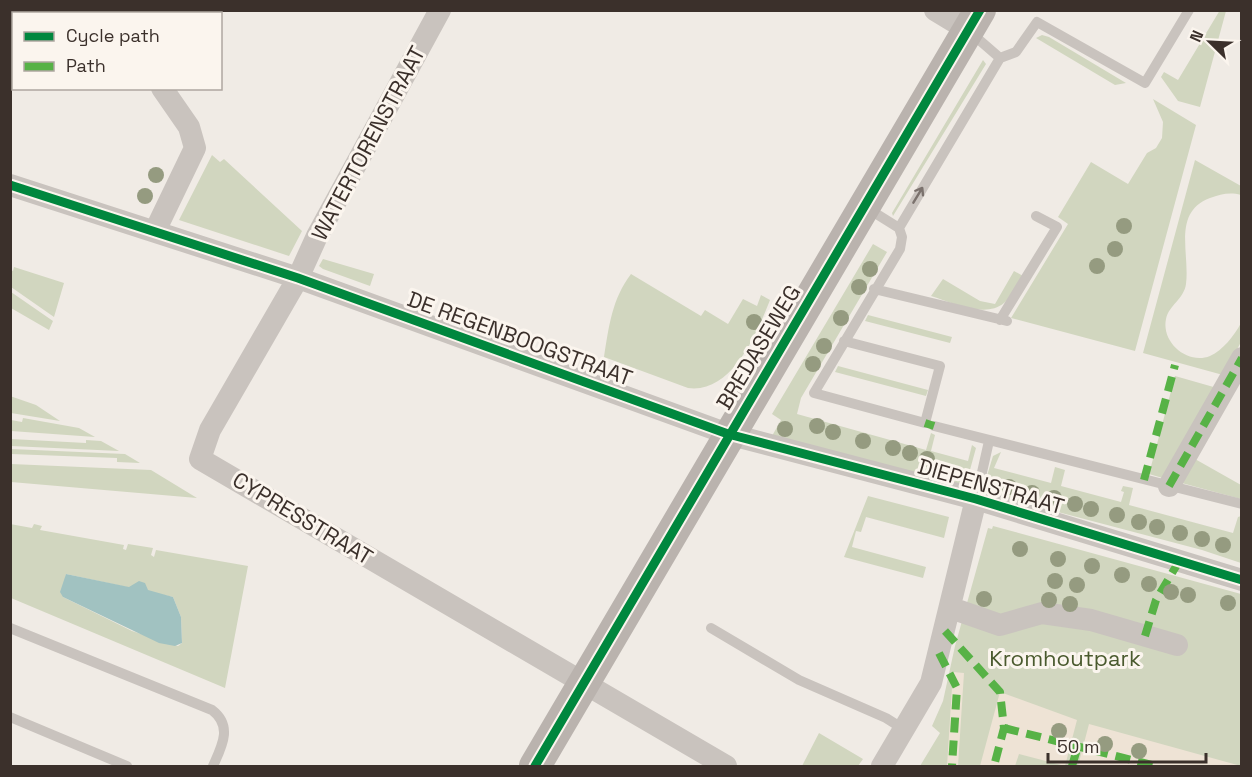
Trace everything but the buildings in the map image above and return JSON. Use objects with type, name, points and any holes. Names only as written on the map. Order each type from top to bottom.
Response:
[{"type":"street","name":"WATERTORENSTRAAT","points":[[298,278],[317,236],[440,10]]},
{"type":"street","points":[[935,10],[974,20]]},
{"type":"street","name":"BREDASEWEG","points":[[535,766],[728,434],[974,20]]},
{"type":"street","points":[[155,231],[195,148],[189,127],[163,90]]},
{"type":"street","name":"DE REGENBOOGSTRAAT","points":[[10,185],[298,278],[728,434]]},
{"type":"street","name":"CYPRESSTRAAT","points":[[298,278],[210,430],[200,459],[583,684]]},
{"type":"street","points":[[1168,486],[1242,358]]},
{"type":"street","name":"DIEPENSTRAAT","points":[[728,434],[976,499],[1242,580]]},
{"type":"street","points":[[882,766],[931,682],[976,499]]},
{"type":"street","points":[[951,608],[1000,625],[1042,614],[1091,620],[1177,645]]},
{"type":"street","points":[[583,684],[726,766]]},
{"type":"lane","points":[[899,228],[1000,58],[1016,52],[1037,22],[1144,83],[1188,10]]},
{"type":"lane","points":[[974,20],[1000,58]]},
{"type":"lane","points":[[844,341],[940,366],[925,423],[814,393],[844,341],[874,289],[900,249],[902,237],[899,228],[864,206]]},
{"type":"lane","points":[[874,289],[1004,320],[1057,227],[1036,216]]},
{"type":"lane","points":[[934,426],[1242,504]]},
{"type":"lane","points":[[976,499],[989,441]]},
{"type":"lane","points":[[10,627],[212,710],[222,718],[225,728],[223,743],[213,766]]},
{"type":"lane","points":[[711,628],[799,680],[886,718],[905,730]]},
{"type":"lane","points":[[10,717],[127,766]]},
{"type":"green space","points":[[1220,10],[1226,11],[1200,107],[1178,101],[1161,77],[1164,72],[1178,80]]},
{"type":"green space","points":[[1042,35],[1126,83],[1115,85],[1036,38]]},
{"type":"green space","points":[[983,60],[986,64],[893,216],[892,213]]},
{"type":"green space","points":[[1153,99],[1196,125],[1135,351],[1011,318],[1068,224],[1058,217],[1091,162],[1128,184],[1147,153],[1156,148],[1162,138],[1163,122]]},
{"type":"green space","points":[[212,155],[220,162],[224,159],[302,231],[289,256],[179,220]]},
{"type":"green space","points":[[1195,160],[1241,186],[1241,195],[1218,195],[1198,204],[1191,213],[1185,235],[1187,272],[1185,289],[1168,314],[1166,328],[1172,344],[1178,350],[1185,355],[1202,358],[1210,356],[1224,346],[1241,323],[1241,342],[1223,375],[1143,353]]},
{"type":"green space","points":[[873,244],[887,252],[801,398],[797,414],[926,450],[931,433],[935,435],[931,451],[968,461],[972,445],[976,448],[965,488],[772,436],[781,420],[772,414]]},
{"type":"green space","points":[[323,259],[374,274],[370,286],[323,269],[319,266]]},
{"type":"green space","points":[[14,267],[64,283],[54,317],[11,287],[11,270],[13,271]]},
{"type":"green space","points":[[1014,271],[1023,276],[1010,298],[996,308],[987,310],[968,308],[931,296],[943,279],[980,301],[995,304]]},
{"type":"green space","points":[[631,274],[701,316],[705,310],[728,324],[743,299],[757,306],[761,295],[770,300],[750,344],[730,371],[718,381],[704,387],[688,388],[604,357],[615,303]]},
{"type":"green space","points":[[11,292],[53,321],[49,330],[11,308]]},
{"type":"green space","points":[[868,315],[952,337],[950,343],[865,321]]},
{"type":"green space","points":[[838,366],[928,390],[926,396],[835,372]]},
{"type":"green space","points":[[1175,376],[1217,388],[1166,479],[1149,474]]},
{"type":"green space","points":[[10,396],[36,405],[60,421],[11,413]]},
{"type":"green space","points":[[23,418],[79,428],[95,437],[11,431],[11,420],[22,422]]},
{"type":"green space","points":[[11,439],[86,443],[86,440],[101,441],[119,451],[11,446]]},
{"type":"green space","points":[[11,449],[125,454],[140,463],[117,462],[117,458],[11,454]]},
{"type":"green space","points":[[1001,452],[994,468],[1051,483],[1055,467],[1065,470],[1061,486],[1121,502],[1123,486],[1133,488],[1129,505],[1233,533],[1238,517],[1241,516],[1241,563],[1202,550],[982,492],[993,456]]},
{"type":"green space","points":[[1195,459],[1241,485],[1241,499],[1178,482]]},
{"type":"green space","points":[[11,464],[151,470],[197,498],[11,482]]},
{"type":"green space","points":[[868,496],[949,517],[944,538],[866,517],[861,532],[856,531],[852,547],[926,567],[923,578],[844,557]]},
{"type":"green space","points":[[10,524],[32,528],[34,524],[42,526],[40,530],[124,545],[123,549],[126,550],[128,544],[153,548],[151,555],[154,557],[156,550],[248,566],[225,688],[11,598]],"holes":[[[66,574],[173,597],[181,617],[182,643],[178,646],[132,631],[63,597]]]},
{"type":"green space","name":"Kromhoutpark","points":[[993,526],[1241,594],[1241,766],[920,766],[940,733],[932,726],[943,701],[955,646],[988,528],[992,529]]},
{"type":"green space","points":[[819,733],[863,759],[858,766],[802,766]]},
{"type":"shaded area","points":[[953,672],[964,673],[958,766],[947,766]]},
{"type":"shaded area","points":[[1000,692],[1077,720],[1065,766],[1019,754],[1015,766],[980,766]]},
{"type":"shaded area","points":[[1089,724],[1241,766],[1078,766]]},
{"type":"water","points":[[66,574],[129,587],[139,581],[145,583],[148,590],[173,597],[181,617],[182,643],[175,646],[159,643],[63,597],[60,592]]},
{"type":"marked path","points":[[1169,486],[1242,358]]},
{"type":"marked path","points":[[1144,480],[1175,365]]},
{"type":"marked path","points":[[925,423],[934,426]]},
{"type":"marked path","points":[[1145,636],[1156,600],[1178,563]]},
{"type":"marked path","points":[[945,631],[1000,692],[1004,728],[994,766]]},
{"type":"marked path","points":[[939,653],[957,688],[952,766]]},
{"type":"marked path","points":[[1004,728],[1156,766]]},
{"type":"marked path","points":[[1072,766],[1078,746]]},
{"type":"cycle path","points":[[535,766],[980,10]]},
{"type":"cycle path","points":[[10,185],[298,278],[728,434],[976,499],[1242,580]]}]
